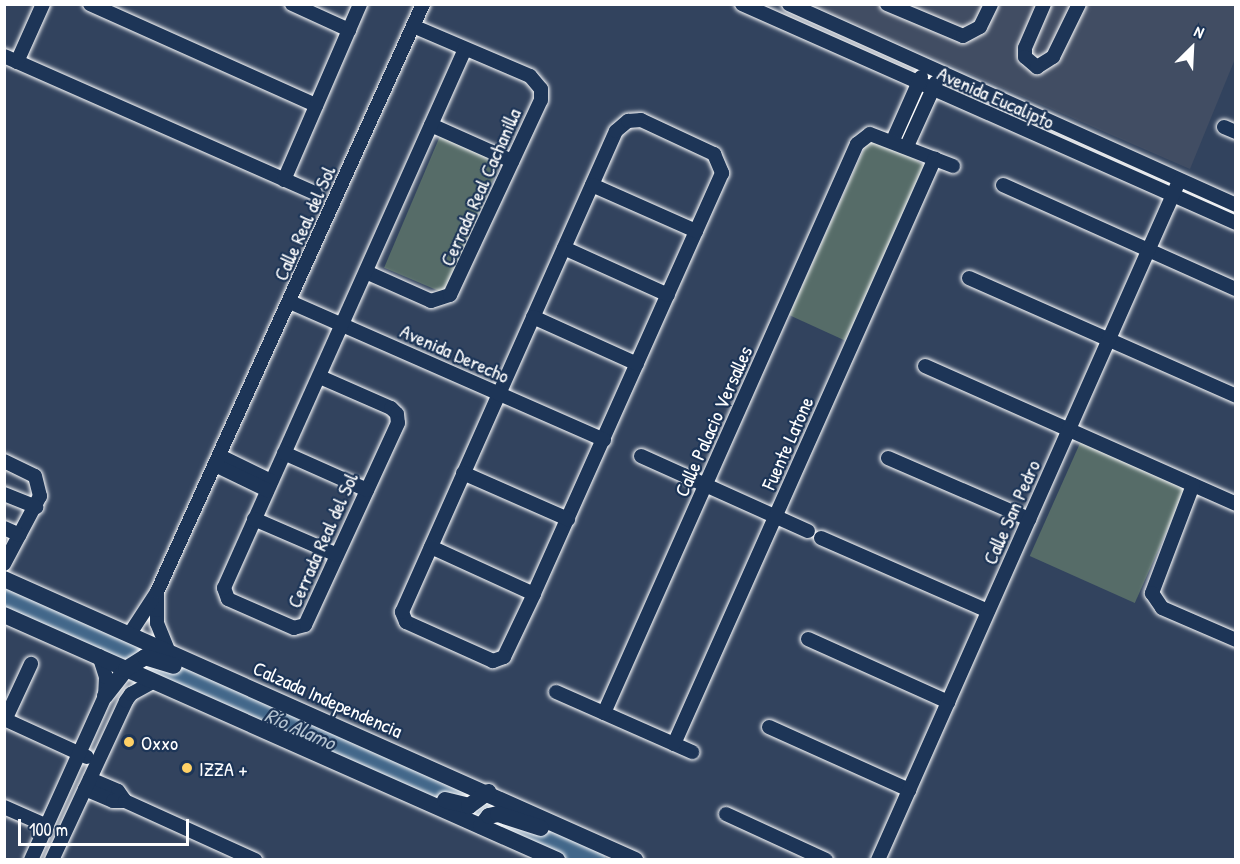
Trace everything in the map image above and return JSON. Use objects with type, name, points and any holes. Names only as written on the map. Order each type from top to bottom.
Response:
[{"type":"main road","name":"Calzada Independencia","points":[[4,579],[488,792],[635,860]]},
{"type":"main road","points":[[4,615],[481,826],[535,854],[557,860]]},
{"type":"main road","points":[[105,696],[126,669],[145,657],[155,658],[265,704],[290,705]]},
{"type":"main road","points":[[380,781],[395,779],[460,807],[476,802],[488,792]]},
{"type":"main road","points":[[481,826],[489,816],[498,814],[568,839],[590,838]]},
{"type":"street","points":[[42,4],[11,59],[315,193]]},
{"type":"street","points":[[90,4],[316,105]]},
{"type":"street","points":[[292,4],[349,30]]},
{"type":"street","points":[[284,180],[360,4]]},
{"type":"street","name":"Calle Real del Sol","points":[[129,635],[157,592],[423,4]]},
{"type":"street","name":"Avenida Eucalipto","points":[[742,4],[932,91],[1236,224]]},
{"type":"street","name":"Avenida Eucalipto","points":[[789,4],[940,74],[1236,205]]},
{"type":"street","points":[[887,4],[963,36],[980,27],[991,4]]},
{"type":"street","points":[[1044,4],[1025,48],[1025,57],[1037,67],[1053,57],[1079,4]]},
{"type":"street","name":"Cerrada Real Cachanilla","points":[[366,272],[431,301],[450,295],[541,100],[541,90],[530,76],[413,26]]},
{"type":"street","points":[[343,325],[465,49]]},
{"type":"street","points":[[926,66],[893,140],[953,165]]},
{"type":"street","points":[[907,146],[940,74]]},
{"type":"street","points":[[641,120],[714,154],[721,163],[722,173],[604,440],[504,657],[499,660],[406,622],[402,612],[592,185],[616,131],[628,121],[641,120]]},
{"type":"street","points":[[431,125],[512,161]]},
{"type":"street","name":"Calle Palacio Versalles","points":[[604,713],[857,144],[870,134],[893,140]]},
{"type":"street","name":"Fuente Latone","points":[[674,744],[935,158]]},
{"type":"street","name":"Calle San Pedro","points":[[878,860],[1179,180]]},
{"type":"street","points":[[592,185],[696,231]]},
{"type":"street","points":[[1003,185],[1236,289]]},
{"type":"street","points":[[564,248],[668,295]]},
{"type":"street","points":[[969,278],[1236,396]]},
{"type":"street","name":"Avenida Derecho","points":[[290,302],[604,440]]},
{"type":"street","points":[[533,317],[637,364]]},
{"type":"street","name":"Cerrada Real del Sol","points":[[320,376],[397,414],[398,423],[306,625],[294,628],[224,594],[269,485],[343,325]]},
{"type":"street","points":[[925,366],[1236,504]]},
{"type":"street","points":[[284,453],[367,490]]},
{"type":"street","points":[[641,456],[808,531]]},
{"type":"street","points":[[888,458],[1029,519]]},
{"type":"street","points":[[4,461],[35,476],[40,486],[36,507],[4,564]]},
{"type":"street","points":[[218,461],[269,485]]},
{"type":"street","points":[[463,473],[568,519]]},
{"type":"street","points":[[1192,485],[1152,593],[1162,608],[1236,640]]},
{"type":"street","points":[[4,494],[36,507]]},
{"type":"street","points":[[254,519],[337,555]]},
{"type":"street","points":[[4,528],[20,535]]},
{"type":"street","points":[[822,538],[988,611]]},
{"type":"street","points":[[431,547],[534,594]]},
{"type":"street","name":"Calle Real del Sol","points":[[157,592],[157,623],[169,652]]},
{"type":"street","points":[[808,639],[948,702]]},
{"type":"street","points":[[31,860],[105,696],[106,677],[99,656]]},
{"type":"street","points":[[31,664],[5,719],[97,761]]},
{"type":"street","points":[[37,846],[58,858],[97,761],[126,702],[131,694],[154,681]]},
{"type":"street","points":[[556,692],[692,753]]},
{"type":"street","points":[[769,727],[909,790]]},
{"type":"street","points":[[87,784],[113,801],[125,801],[255,860]]},
{"type":"street","points":[[4,807],[47,826]]},
{"type":"street","points":[[726,814],[826,860]]},
{"type":"shaded area","points":[[812,5],[1235,5],[1235,59],[1190,169]]},
{"type":"green space","points":[[440,136],[501,162],[445,293],[384,268]]},
{"type":"green space","points":[[868,140],[908,155],[925,166],[846,341],[789,315]]},
{"type":"green space","points":[[1081,441],[1186,488],[1135,603],[1030,556]]},
{"type":"waterway","name":"Río Alamo","points":[[4,598],[595,860]]},
{"type":"place","name":"Oxxo","points":[[129,742]]},
{"type":"place","name":"IZZA +","points":[[187,768]]}]
